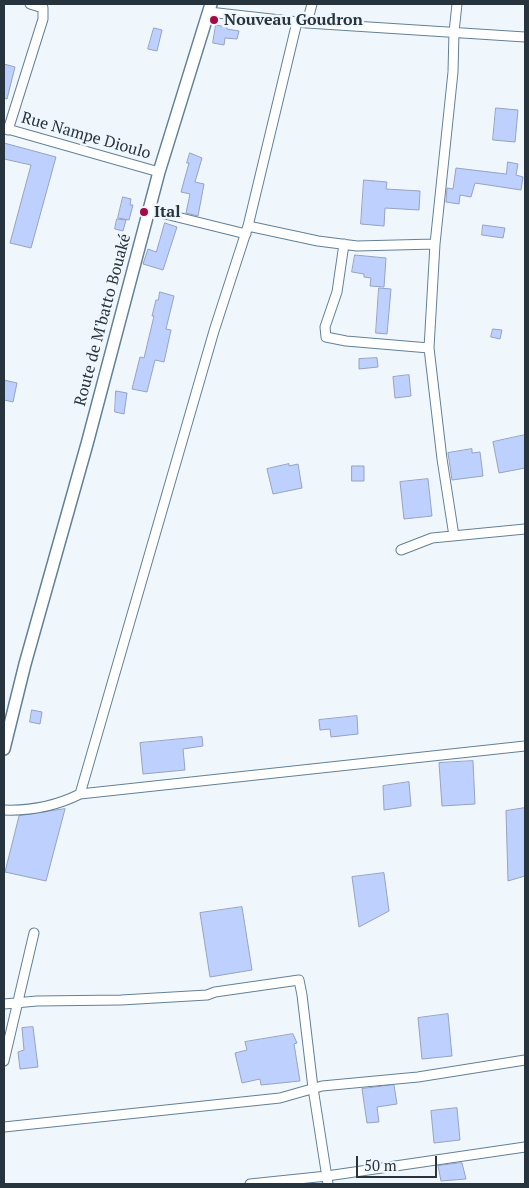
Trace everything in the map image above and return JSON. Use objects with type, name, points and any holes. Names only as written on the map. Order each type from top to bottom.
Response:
[{"type":"street","points":[[6,129],[43,19],[43,8],[30,4]]},
{"type":"street","points":[[307,23],[312,4]]},
{"type":"street","points":[[454,536],[442,459],[429,348],[435,244],[453,72],[457,4]]},
{"type":"street","points":[[210,8],[307,23],[525,37]]},
{"type":"street","name":"Route de M'batto Bouaké","points":[[4,749],[25,664],[87,444],[159,172],[210,8]]},
{"type":"street","points":[[80,794],[208,350],[247,230],[297,22]]},
{"type":"street","name":"Rue Nampe Dioulo","points":[[6,129],[159,172]]},
{"type":"street","points":[[149,210],[247,230],[357,246],[435,244]]},
{"type":"street","points":[[344,244],[337,292],[325,327],[326,337],[346,341],[429,348]]},
{"type":"street","points":[[401,550],[432,538],[525,529]]},
{"type":"street","points":[[4,810],[36,808],[61,802],[80,794],[525,746]]},
{"type":"street","points":[[4,1061],[34,933]]},
{"type":"street","points":[[4,1004],[37,1000],[121,1000],[207,995],[215,992],[298,980],[302,995],[328,1180]]},
{"type":"street","points":[[4,1127],[280,1098],[322,1086],[418,1077],[525,1060]]},
{"type":"street","points":[[250,1184],[328,1180],[525,1147]]},
{"type":"building","points":[[216,25],[239,31],[237,39],[225,38],[224,45],[213,43]]},
{"type":"building","points":[[154,28],[162,30],[157,51],[148,49]]},
{"type":"building","points":[[4,64],[15,67],[7,99],[4,98]]},
{"type":"building","points":[[496,108],[518,110],[515,142],[493,140]]},
{"type":"building","points":[[4,143],[56,157],[31,248],[10,243],[31,165],[4,159]]},
{"type":"building","points":[[190,153],[202,158],[195,182],[204,184],[198,216],[186,213],[190,194],[181,192]]},
{"type":"building","points":[[508,162],[518,164],[516,175],[523,177],[521,190],[475,183],[471,197],[460,195],[459,204],[446,202],[447,188],[453,189],[456,168],[506,174]]},
{"type":"building","points":[[364,180],[387,182],[386,189],[420,191],[419,210],[385,208],[384,226],[361,224]]},
{"type":"building","points":[[123,197],[131,199],[130,205],[133,205],[129,220],[118,218]]},
{"type":"building","points":[[117,219],[126,220],[123,231],[115,229]]},
{"type":"building","points":[[165,223],[177,227],[163,270],[143,264],[148,249],[156,252]]},
{"type":"building","points":[[483,225],[505,228],[503,238],[482,235]]},
{"type":"building","points":[[355,255],[386,258],[384,287],[370,286],[371,278],[364,277],[364,274],[352,272]]},
{"type":"building","points":[[379,288],[391,289],[387,334],[376,333]]},
{"type":"building","points":[[160,292],[174,296],[166,329],[171,330],[164,362],[155,360],[147,392],[132,389],[140,357],[144,358],[154,316],[152,316]]},
{"type":"building","points":[[493,329],[502,330],[500,339],[491,337]]},
{"type":"building","points":[[377,358],[378,367],[359,369],[359,359]]},
{"type":"building","points":[[409,375],[411,396],[395,398],[393,377]]},
{"type":"building","points":[[4,380],[17,383],[13,402],[4,400]]},
{"type":"building","points":[[116,391],[127,393],[124,414],[115,412]]},
{"type":"building","points":[[525,435],[525,468],[499,473],[493,442]]},
{"type":"building","points":[[472,449],[472,453],[480,452],[483,476],[452,480],[448,453]]},
{"type":"building","points":[[289,464],[289,466],[298,464],[302,488],[273,494],[267,469]]},
{"type":"building","points":[[352,466],[364,466],[364,481],[352,481]]},
{"type":"building","points":[[428,479],[432,516],[404,519],[400,482]]},
{"type":"building","points":[[32,710],[42,712],[40,724],[30,722]]},
{"type":"building","points":[[357,716],[358,734],[331,737],[330,729],[320,730],[319,720]]},
{"type":"building","points":[[202,737],[203,746],[183,749],[185,770],[143,774],[140,743]]},
{"type":"building","points":[[473,761],[475,804],[442,806],[439,763]]},
{"type":"building","points":[[409,782],[411,806],[384,810],[383,786]]},
{"type":"building","points":[[525,808],[525,876],[508,881],[506,811]]},
{"type":"building","points":[[65,809],[46,881],[5,872],[19,816]]},
{"type":"building","points":[[384,873],[389,911],[359,927],[352,877]]},
{"type":"building","points":[[242,907],[252,970],[210,977],[200,913]]},
{"type":"building","points":[[448,1014],[452,1056],[422,1059],[418,1018]]},
{"type":"building","points":[[33,1027],[38,1067],[20,1069],[18,1052],[24,1050],[22,1028]]},
{"type":"building","points":[[293,1034],[297,1043],[294,1044],[300,1081],[261,1085],[260,1079],[242,1083],[235,1053],[247,1050],[245,1042]]},
{"type":"building","points":[[394,1085],[397,1104],[377,1107],[379,1122],[367,1123],[362,1089]]},
{"type":"building","points":[[457,1108],[460,1140],[434,1143],[431,1111]]},
{"type":"building","points":[[462,1163],[466,1179],[441,1181],[438,1166]]},
{"type":"place","name":"Nouveau Goudron","points":[[214,20]]},
{"type":"place","name":"Ital","points":[[144,212]]}]
